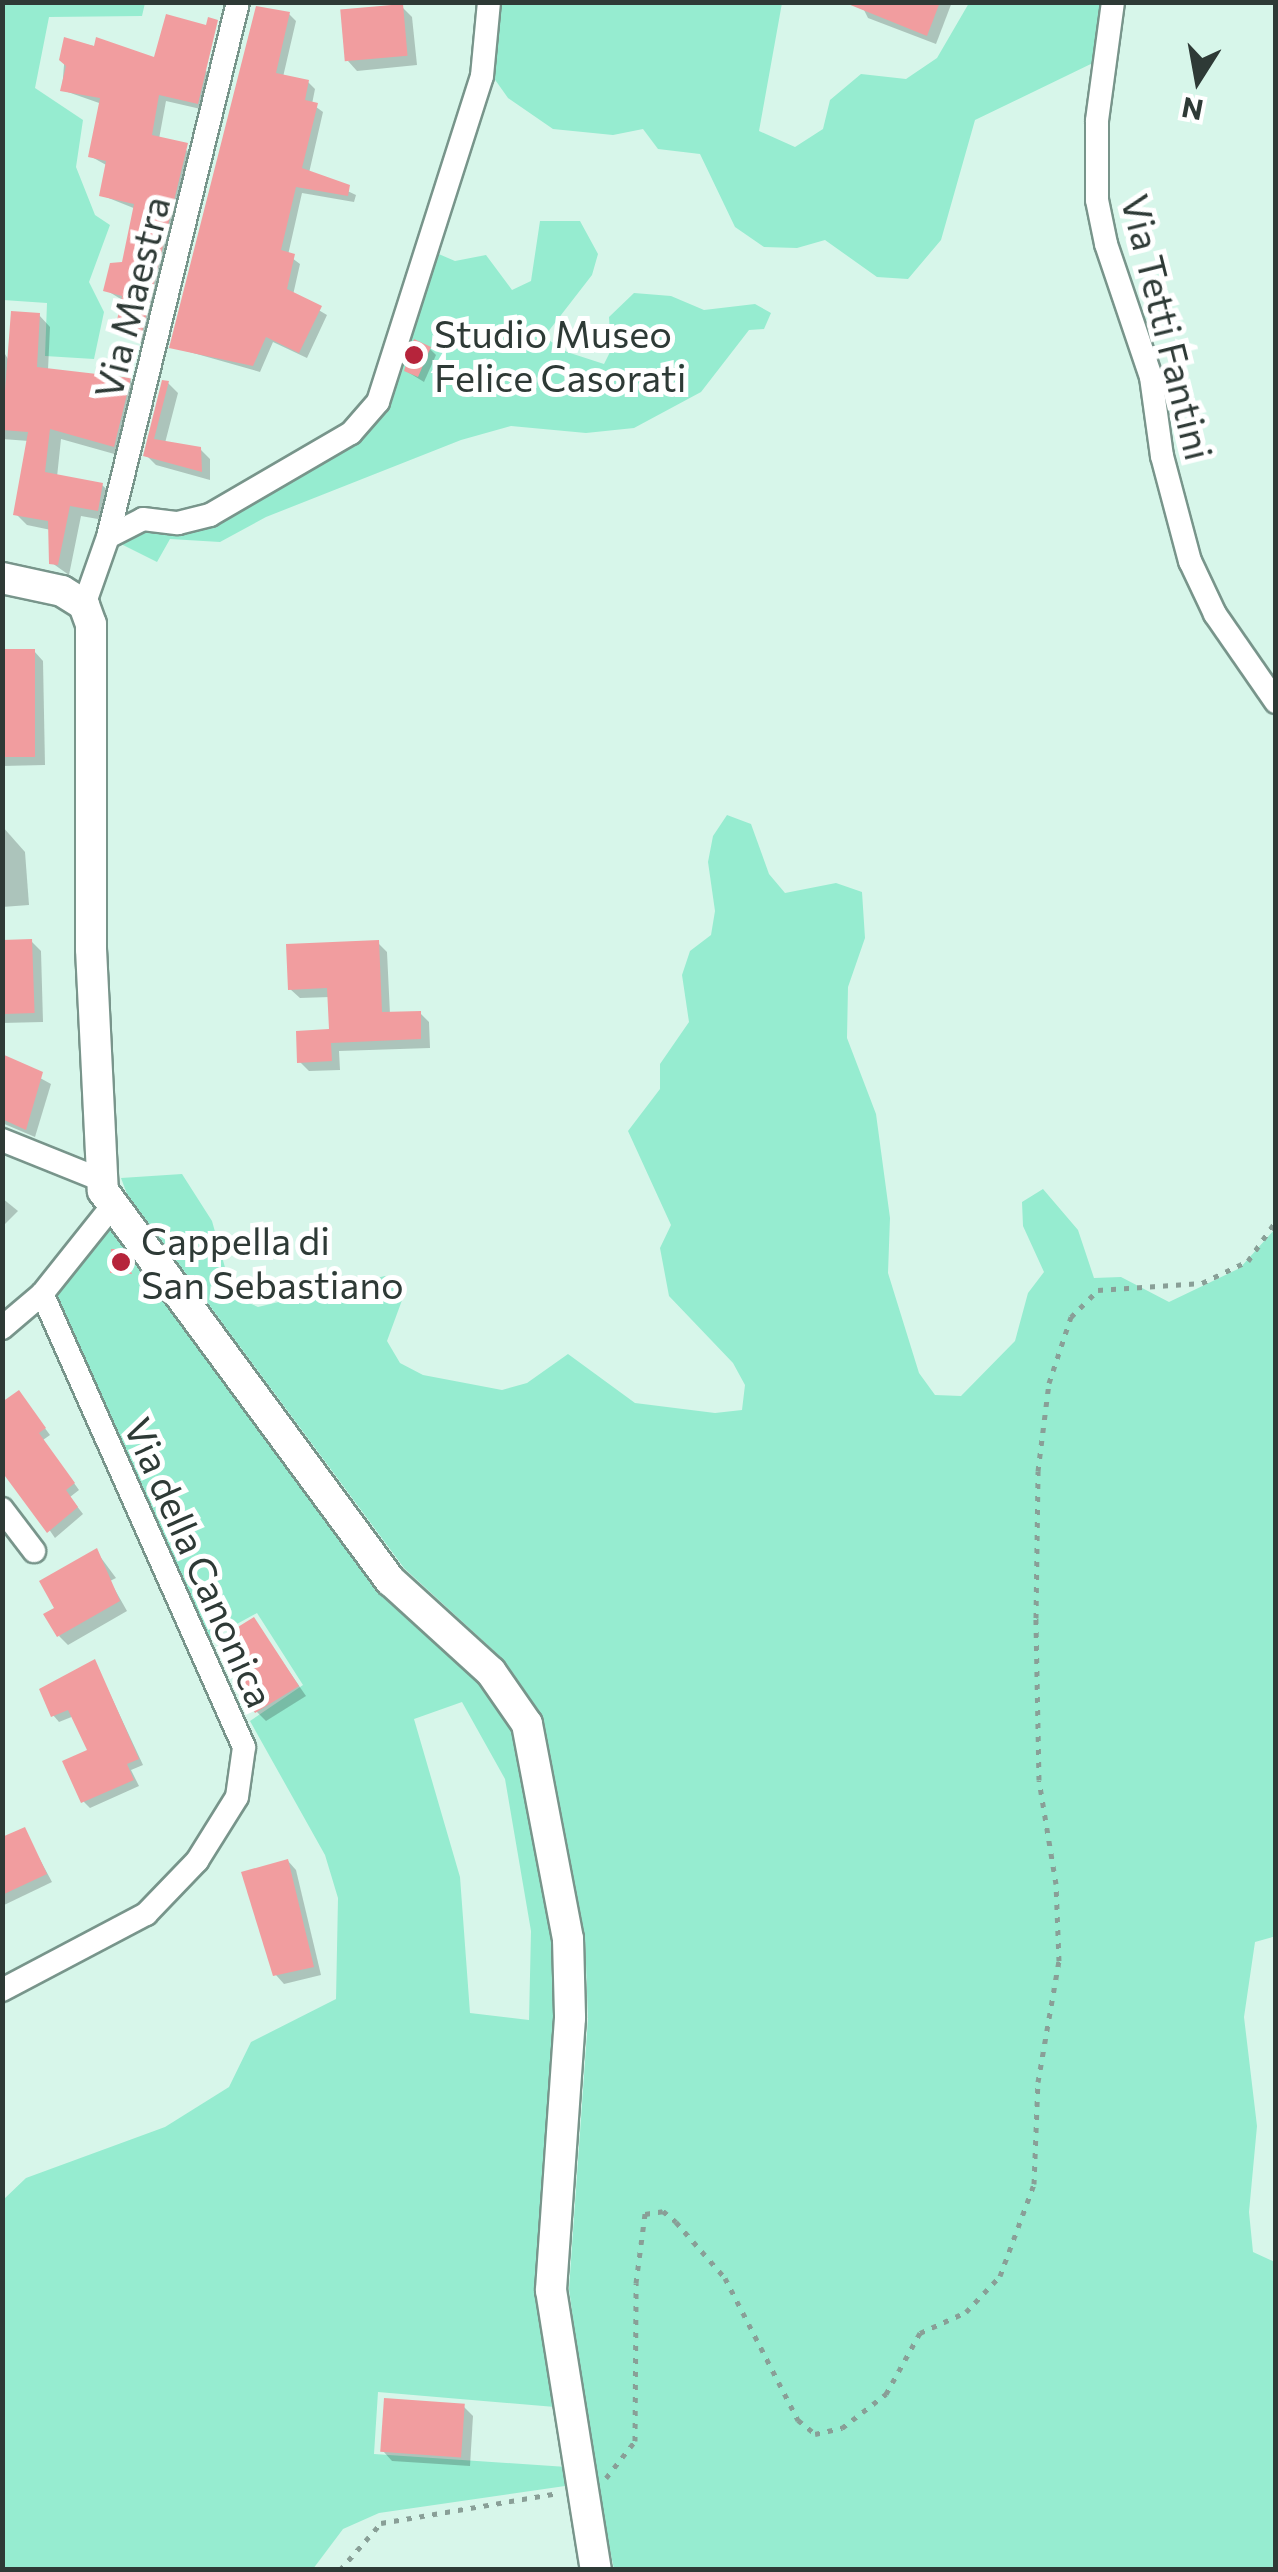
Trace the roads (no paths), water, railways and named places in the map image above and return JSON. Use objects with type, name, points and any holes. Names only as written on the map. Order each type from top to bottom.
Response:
[{"type":"street","name":"Via Maestra","points":[[84,605],[108,537],[238,2]]},
{"type":"street","points":[[108,537],[143,518],[178,522],[210,515],[351,432],[378,402],[419,261],[482,76],[489,2]]},
{"type":"street","name":"Via Tetti Fantini","points":[[1113,2],[1097,120],[1097,200],[1106,244],[1151,377],[1162,456],[1190,561],[1215,614],[1276,702]]},
{"type":"street","points":[[2,578],[62,591],[84,605],[91,624],[90,949],[106,1192],[94,1231],[42,1294],[2,1328]]},
{"type":"street","points":[[2,1140],[106,1192],[391,1580],[490,1672],[527,1724],[568,1939],[570,2018],[551,2290],[579,2490],[596,2570]]},
{"type":"street","name":"Via della Canonica","points":[[2,1990],[159,1900],[198,1861],[237,1797],[244,1747],[42,1294]]},
{"type":"street","points":[[2,1510],[34,1550]]},
{"type":"place","name":"Studio Museo Felice Casorati","points":[[414,355]]},
{"type":"place","name":"Cappella di San Sebastiano","points":[[121,1262]]}]
